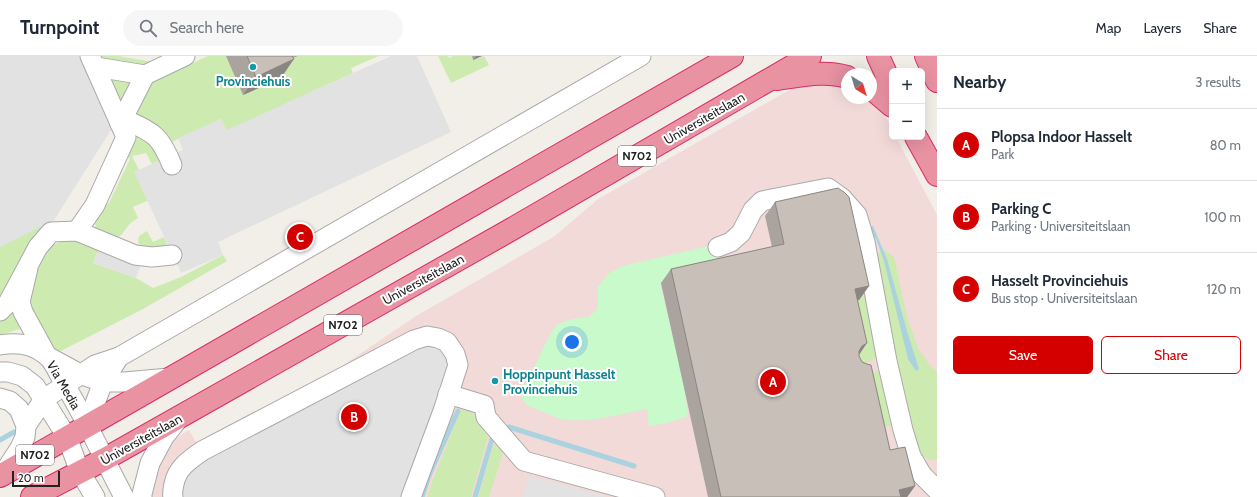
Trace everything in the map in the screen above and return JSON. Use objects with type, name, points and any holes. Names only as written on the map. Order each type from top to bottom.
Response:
[{"type":"highway","name":"N702","points":[[2,475],[732,56]]},
{"type":"highway","name":"Universiteitslaan","points":[[32,497],[105,459],[505,233],[810,56]]},
{"type":"highway","points":[[878,56],[889,80]]},
{"type":"highway","points":[[926,56],[937,81]]},
{"type":"highway","points":[[768,80],[810,75],[841,75]]},
{"type":"highway","points":[[877,93],[890,104]]},
{"type":"highway","points":[[918,140],[937,175]]},
{"type":"street","points":[[121,121],[146,75],[185,56]]},
{"type":"street","points":[[2,475],[20,448],[25,437],[26,426],[44,398],[95,365],[119,357],[641,56]]},
{"type":"street","points":[[93,62],[146,75]]},
{"type":"street","points":[[77,231],[95,204],[126,137],[121,121],[93,62]]},
{"type":"street","points":[[121,121],[151,132],[160,139],[172,165]]},
{"type":"street","points":[[718,247],[731,242],[740,232],[753,210],[762,201],[828,188],[842,198],[857,215],[865,242],[887,361],[903,430],[911,456],[922,475],[937,490]]},
{"type":"street","points":[[0,311],[8,303],[38,247],[51,232],[77,231],[135,256],[152,257],[172,255]]},
{"type":"street","points":[[28,268],[20,302],[23,312],[47,356]]},
{"type":"street","points":[[173,497],[172,494],[175,478],[181,467],[192,457],[414,340],[427,336],[438,338],[447,342],[455,354],[458,365],[411,497]]},
{"type":"street","name":"Via Media","points":[[0,345],[12,343],[33,347],[47,356],[73,380],[87,425],[124,497]]},
{"type":"street","points":[[87,425],[103,382],[109,370],[119,357]]},
{"type":"street","points":[[867,366],[887,361]]},
{"type":"street","name":"Via Media","points":[[0,372],[8,372],[22,376],[35,386],[44,398],[67,437],[80,472],[95,497]]},
{"type":"street","points":[[73,380],[125,382],[169,378]]},
{"type":"street","points":[[448,394],[484,405],[486,417],[524,461],[655,497]]},
{"type":"street","points":[[0,398],[10,401],[19,409],[26,426]]},
{"type":"street","points":[[142,497],[150,463],[164,437],[181,416]]},
{"type":"shaded area","points":[[0,56],[79,56],[111,130],[54,220],[0,247]]},
{"type":"shaded area","points":[[391,56],[417,56],[451,132],[218,242],[223,255],[181,273],[134,172],[183,150],[178,138],[221,119],[227,130]]},
{"type":"shaded area","points":[[815,81],[841,82],[841,104],[877,103],[881,107],[889,124],[889,140],[898,140],[937,215],[937,497],[150,497],[152,473],[164,451],[176,438],[189,430],[196,442],[342,366],[416,316],[555,236],[598,199],[793,88]]},
{"type":"shaded area","points":[[99,249],[141,264],[136,278],[93,263]]},
{"type":"shaded area","points":[[427,336],[455,354],[411,497],[173,497],[181,467]]},
{"type":"shaded area","points":[[529,476],[607,497],[522,497]]},
{"type":"green space","points":[[99,56],[118,56],[159,63],[144,69],[108,64]]},
{"type":"green space","points":[[208,56],[379,56],[351,68],[353,73],[226,131],[221,119],[167,144],[156,125],[149,124],[138,117],[134,112],[150,85],[160,78]]},
{"type":"green space","points":[[438,56],[448,56],[449,58],[453,56],[472,56],[473,60],[484,56],[489,65],[451,83]]},
{"type":"green space","points":[[115,77],[133,82],[122,103],[117,99],[110,82]]},
{"type":"green space","points":[[140,134],[160,155],[159,161],[152,164],[146,153],[132,156],[139,170],[134,172],[244,158],[133,207],[138,218],[130,224],[121,235],[114,239],[102,234],[96,228],[95,224],[97,214],[99,207],[109,203],[130,159],[123,154],[135,135]]},
{"type":"green space","points":[[68,197],[54,220],[43,230],[0,302],[0,241]]},
{"type":"green space","points":[[856,219],[882,354],[871,361],[858,365],[847,309]]},
{"type":"green space","points":[[147,231],[153,242],[164,237],[169,249],[140,247],[138,242],[139,236]]},
{"type":"green space","points":[[75,240],[99,249],[93,263],[136,278],[153,288],[181,277],[223,255],[227,261],[143,309],[57,353],[29,308],[30,282],[48,247],[63,241]]},
{"type":"green space","points":[[714,245],[720,270],[660,283],[683,378],[688,416],[667,423],[649,426],[647,409],[588,420],[567,420],[557,418],[527,405],[524,402],[519,389],[528,381],[546,342],[557,324],[572,319],[588,317],[598,309],[598,287],[608,274],[622,266]]},
{"type":"green space","points":[[885,250],[894,257],[907,317],[918,348],[931,367],[937,371],[937,460],[929,460],[916,451],[910,434],[876,254]]},
{"type":"green space","points":[[11,311],[14,312],[26,327],[0,335],[0,317]]},
{"type":"green space","points":[[881,370],[894,424],[880,429],[860,375]]},
{"type":"green space","points":[[461,410],[471,411],[488,437],[471,497],[427,497],[432,482]]},
{"type":"green space","points":[[496,444],[503,453],[489,497],[478,497],[493,446]]},
{"type":"water","points":[[873,226],[887,259],[919,369],[916,371],[908,359],[884,261],[876,239],[868,228]]},
{"type":"building","points":[[247,56],[292,56],[294,59],[256,77]]},
{"type":"building","points":[[838,188],[849,197],[869,286],[855,289],[867,343],[862,346],[859,351],[859,356],[862,362],[871,365],[890,450],[905,447],[915,486],[899,490],[901,497],[721,497],[671,269],[784,244],[775,202]]},
{"type":"waterway","points":[[422,497],[430,473],[458,411]]},
{"type":"waterway","points":[[509,427],[634,466]]},
{"type":"waterway","points":[[0,440],[14,432]]},
{"type":"waterway","points":[[475,497],[492,439]]},
{"type":"place","name":"Provinciehuis","points":[[253,67]]},
{"type":"place","name":"Hasselt Provinciehuis","points":[[300,237]]},
{"type":"place","name":"Hoppinpunt Hasselt Provinciehuis","points":[[495,381]]},
{"type":"place","name":"Plopsa Indoor Hasselt","points":[[773,382]]},
{"type":"place","name":"Parking C","points":[[354,417]]}]
